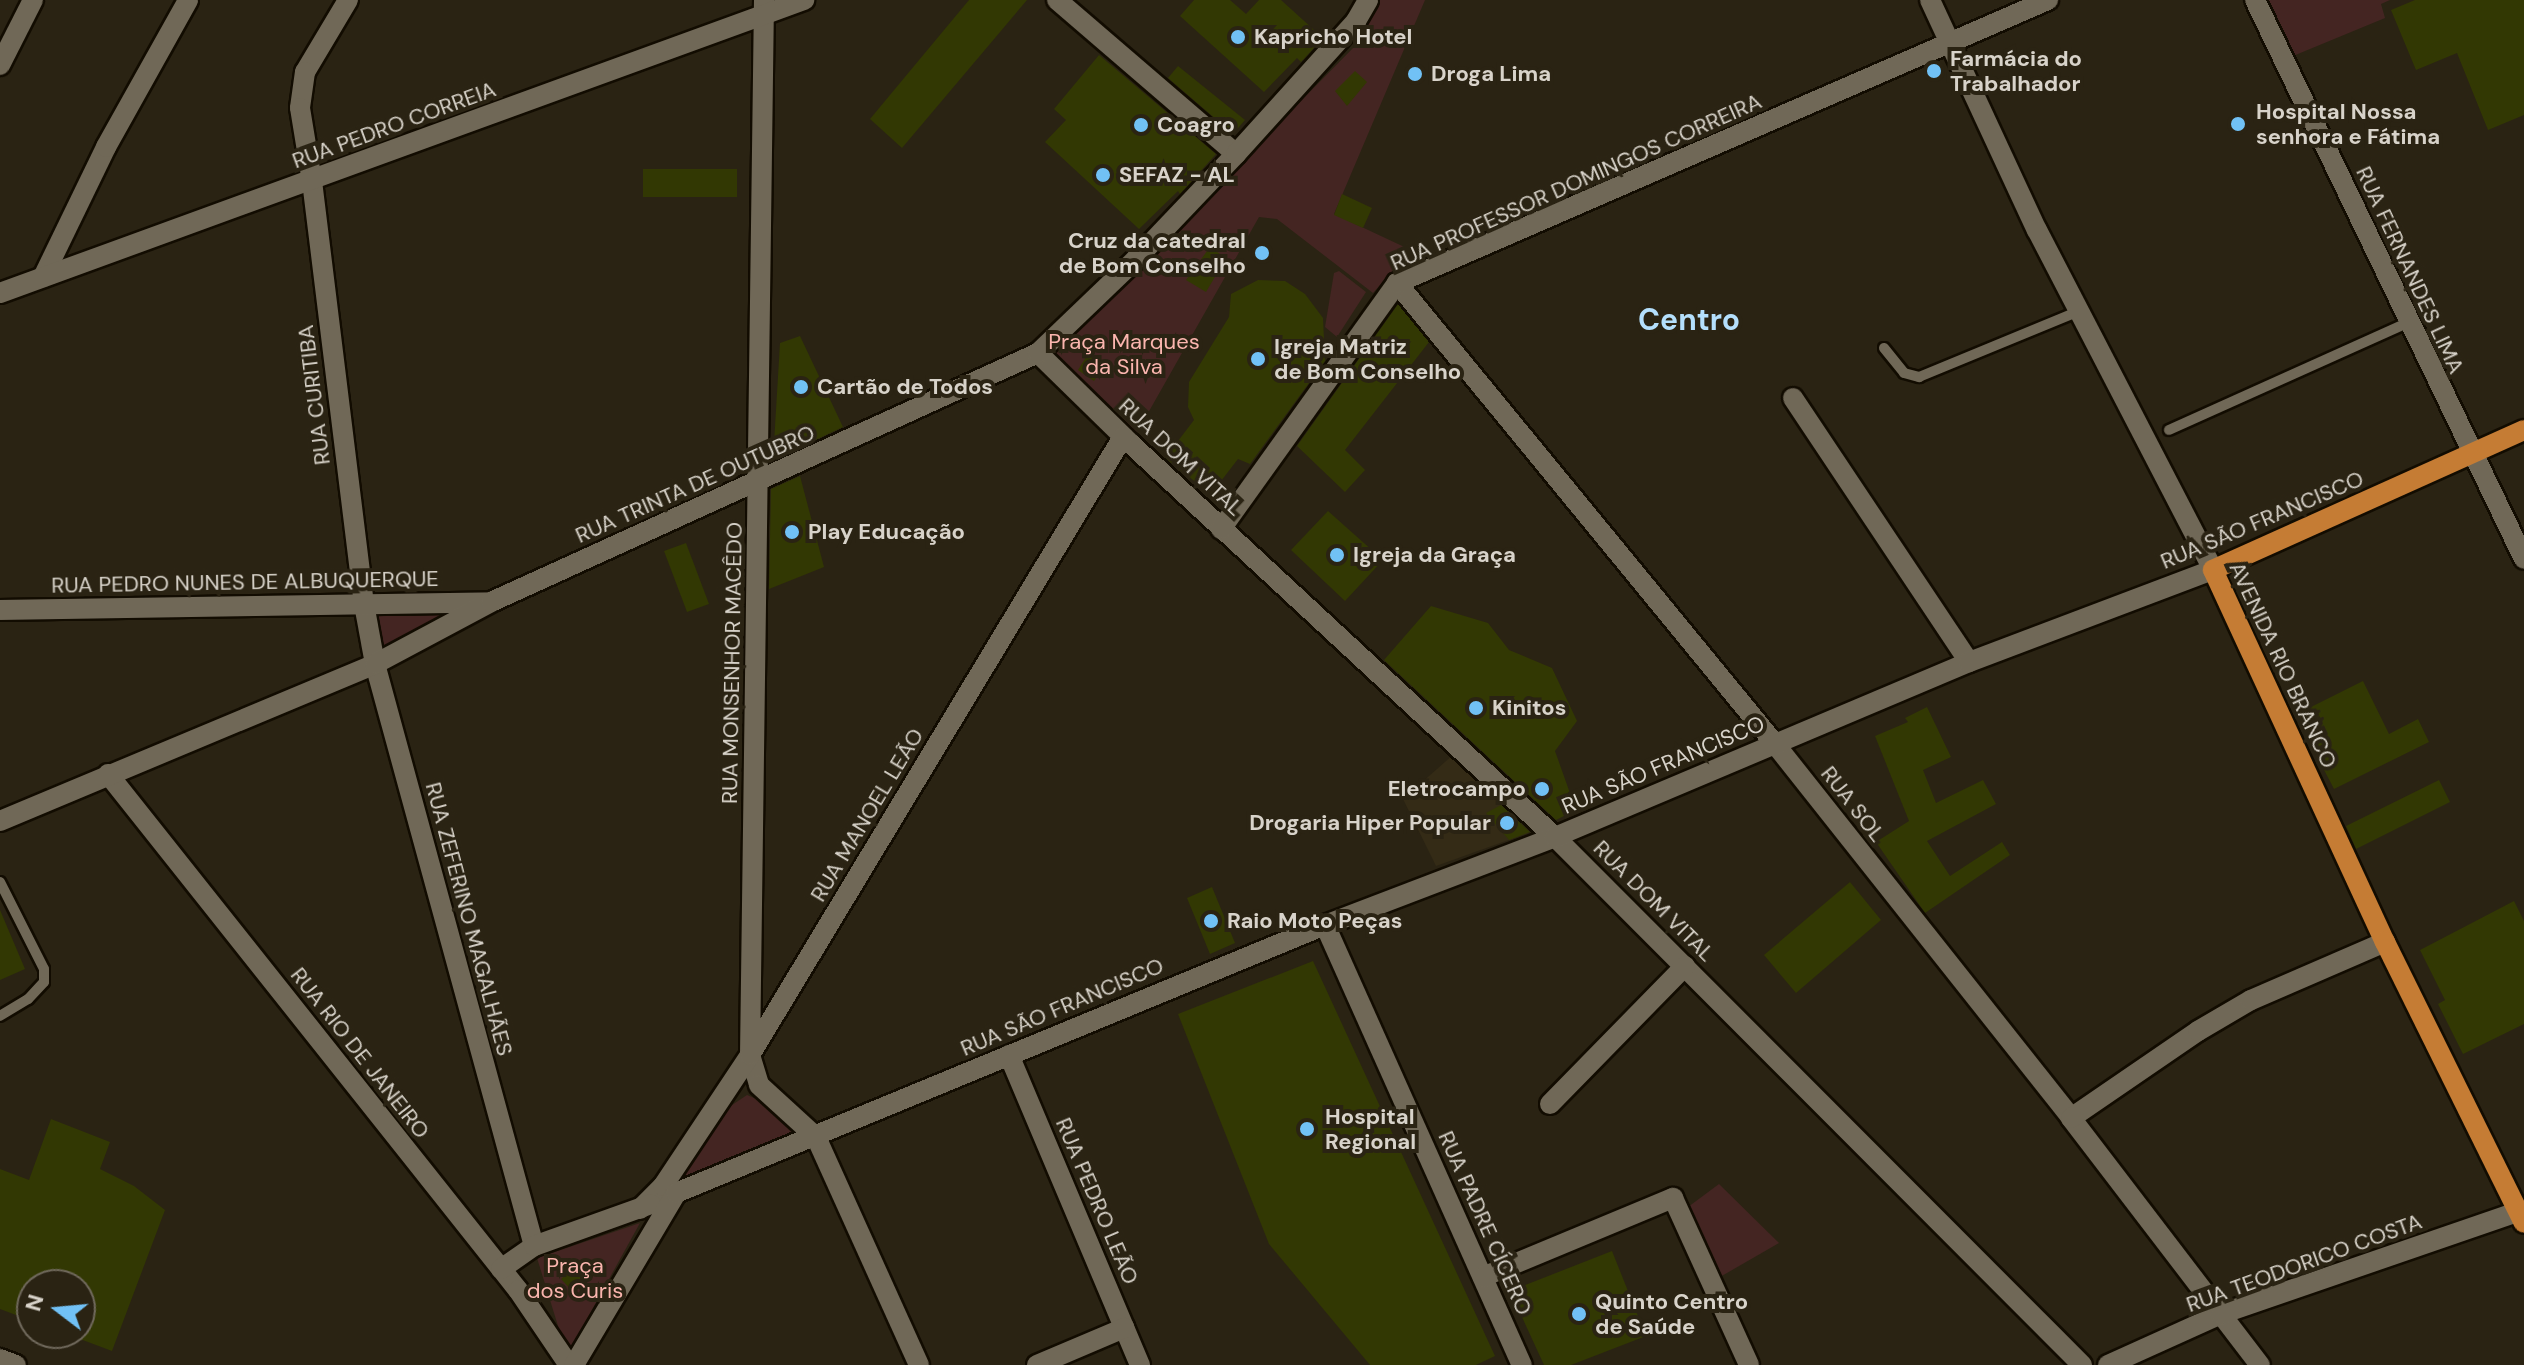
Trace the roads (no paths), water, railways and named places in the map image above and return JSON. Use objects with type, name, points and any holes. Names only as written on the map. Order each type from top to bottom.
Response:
[{"type":"main road","name":"RUA SÃO FRANCISCO","points":[[2213,570],[2524,430]]},
{"type":"main road","name":"AVENIDA RIO BRANCO","points":[[2213,570],[2385,942],[2521,1218]]},
{"type":"street","points":[[0,65],[33,0]]},
{"type":"street","points":[[43,277],[106,147],[188,0]]},
{"type":"street","name":"RUA CURITIBA","points":[[348,0],[305,72],[300,108],[312,181],[364,604]]},
{"type":"street","name":"RUA PEDRO CORREIA","points":[[0,293],[312,181],[764,8],[804,0]]},
{"type":"street","points":[[1057,0],[1236,154]]},
{"type":"street","name":"RUA TRINTA DE OUTUBRO","points":[[0,821],[375,664],[491,602],[1038,353],[1136,259],[1236,154],[1356,21],[1368,0]]},
{"type":"street","name":"AVENIDA RIO BRANCO","points":[[1930,0],[2079,311],[2213,570]]},
{"type":"street","name":"RUA PROFESSOR DOMINGOS CORREIRA","points":[[1221,529],[1397,283],[2048,0]]},
{"type":"street","name":"RUA FERNANDES LIMA","points":[[2255,0],[2524,559]]},
{"type":"street","name":"RUA MONSENHOR MACÊDO","points":[[764,8],[750,1055],[759,1085],[816,1137]]},
{"type":"street","name":"RUA SOL","points":[[1397,283],[1775,744],[2071,1118],[2260,1365]]},
{"type":"street","name":"RUA DOM VITAL","points":[[1038,353],[1221,529],[1555,837],[2082,1365]]},
{"type":"street","points":[[1793,398],[1969,662]]},
{"type":"street","name":"RUA MANOEL LEÃO","points":[[640,1209],[663,1186],[750,1055],[1123,437]]},
{"type":"street","name":"RUA SÃO FRANCISCO","points":[[501,1269],[534,1246],[640,1209],[1325,925],[1555,837],[1969,662],[2213,570]]},
{"type":"street","name":"RUA PEDRO NUNES DE ALBUQUERQUE","points":[[0,610],[491,602]]},
{"type":"street","name":"RUA ZEFERINO MAGALHÃES","points":[[364,604],[375,664],[534,1246]]},
{"type":"street","name":"RUA RIO DE JANEIRO","points":[[108,774],[501,1269],[571,1365]]},
{"type":"street","name":"RUA PADRE CÍCERO","points":[[1325,925],[1522,1365]]},
{"type":"street","points":[[2071,1118],[2198,1031],[2251,1000],[2385,942]]},
{"type":"street","points":[[1550,1104],[1685,966]]},
{"type":"street","name":"RUA PEDRO LEÃO","points":[[1009,1055],[1140,1365]]},
{"type":"street","points":[[816,1137],[919,1365]]},
{"type":"street","points":[[571,1365],[676,1193]]},
{"type":"street","points":[[1483,1277],[1673,1198],[1749,1365]]},
{"type":"street","name":"RUA TEODORICO COSTA","points":[[2108,1365],[2221,1314],[2521,1218]]},
{"type":"street","points":[[1037,1365],[1124,1328]]},
{"type":"street","points":[[0,1359],[16,1365]]},
{"type":"lane","points":[[1884,348],[1904,373],[1919,377],[2079,311]]},
{"type":"lane","points":[[2169,430],[2409,322]]},
{"type":"lane","points":[[0,882],[44,969],[44,982],[28,999],[0,1016]]},
{"type":"place","name":"Kapricho Hotel","points":[[1238,37]]},
{"type":"place","name":"Farmácia do Trabalhador","points":[[1934,71]]},
{"type":"place","name":"Droga Lima","points":[[1415,74]]},
{"type":"place","name":"Hospital Nossa senhora e Fátima","points":[[2238,124]]},
{"type":"place","name":"Coagro","points":[[1141,125]]},
{"type":"place","name":"SEFAZ - AL","points":[[1103,175]]},
{"type":"place","name":"Cruz da catedral de Bom Conselho","points":[[1262,253]]},
{"type":"place","name":"Igreja Matriz de Bom Conselho","points":[[1258,359]]},
{"type":"place","name":"Cartão de Todos","points":[[801,387]]},
{"type":"place","name":"Play Educação","points":[[792,532]]},
{"type":"place","name":"Igreja da Graça","points":[[1337,555]]},
{"type":"place","name":"Kinitos","points":[[1476,708]]},
{"type":"place","name":"Eletrocampo","points":[[1542,789]]},
{"type":"place","name":"Drogaria Hiper Popular","points":[[1507,823]]},
{"type":"place","name":"Raio Moto Peças","points":[[1211,921]]},
{"type":"place","name":"Hospital Regional","points":[[1307,1129]]},
{"type":"place","name":"Quinto Centro de Saúde","points":[[1579,1314]]},
{"type":"district","name":"Centro","points":[[1689,320]]},
{"type":"park label","name":"Praça Marques da Silva","points":[[1124,354]]},
{"type":"park label","name":"Praça dos Curis","points":[[575,1278]]}]
